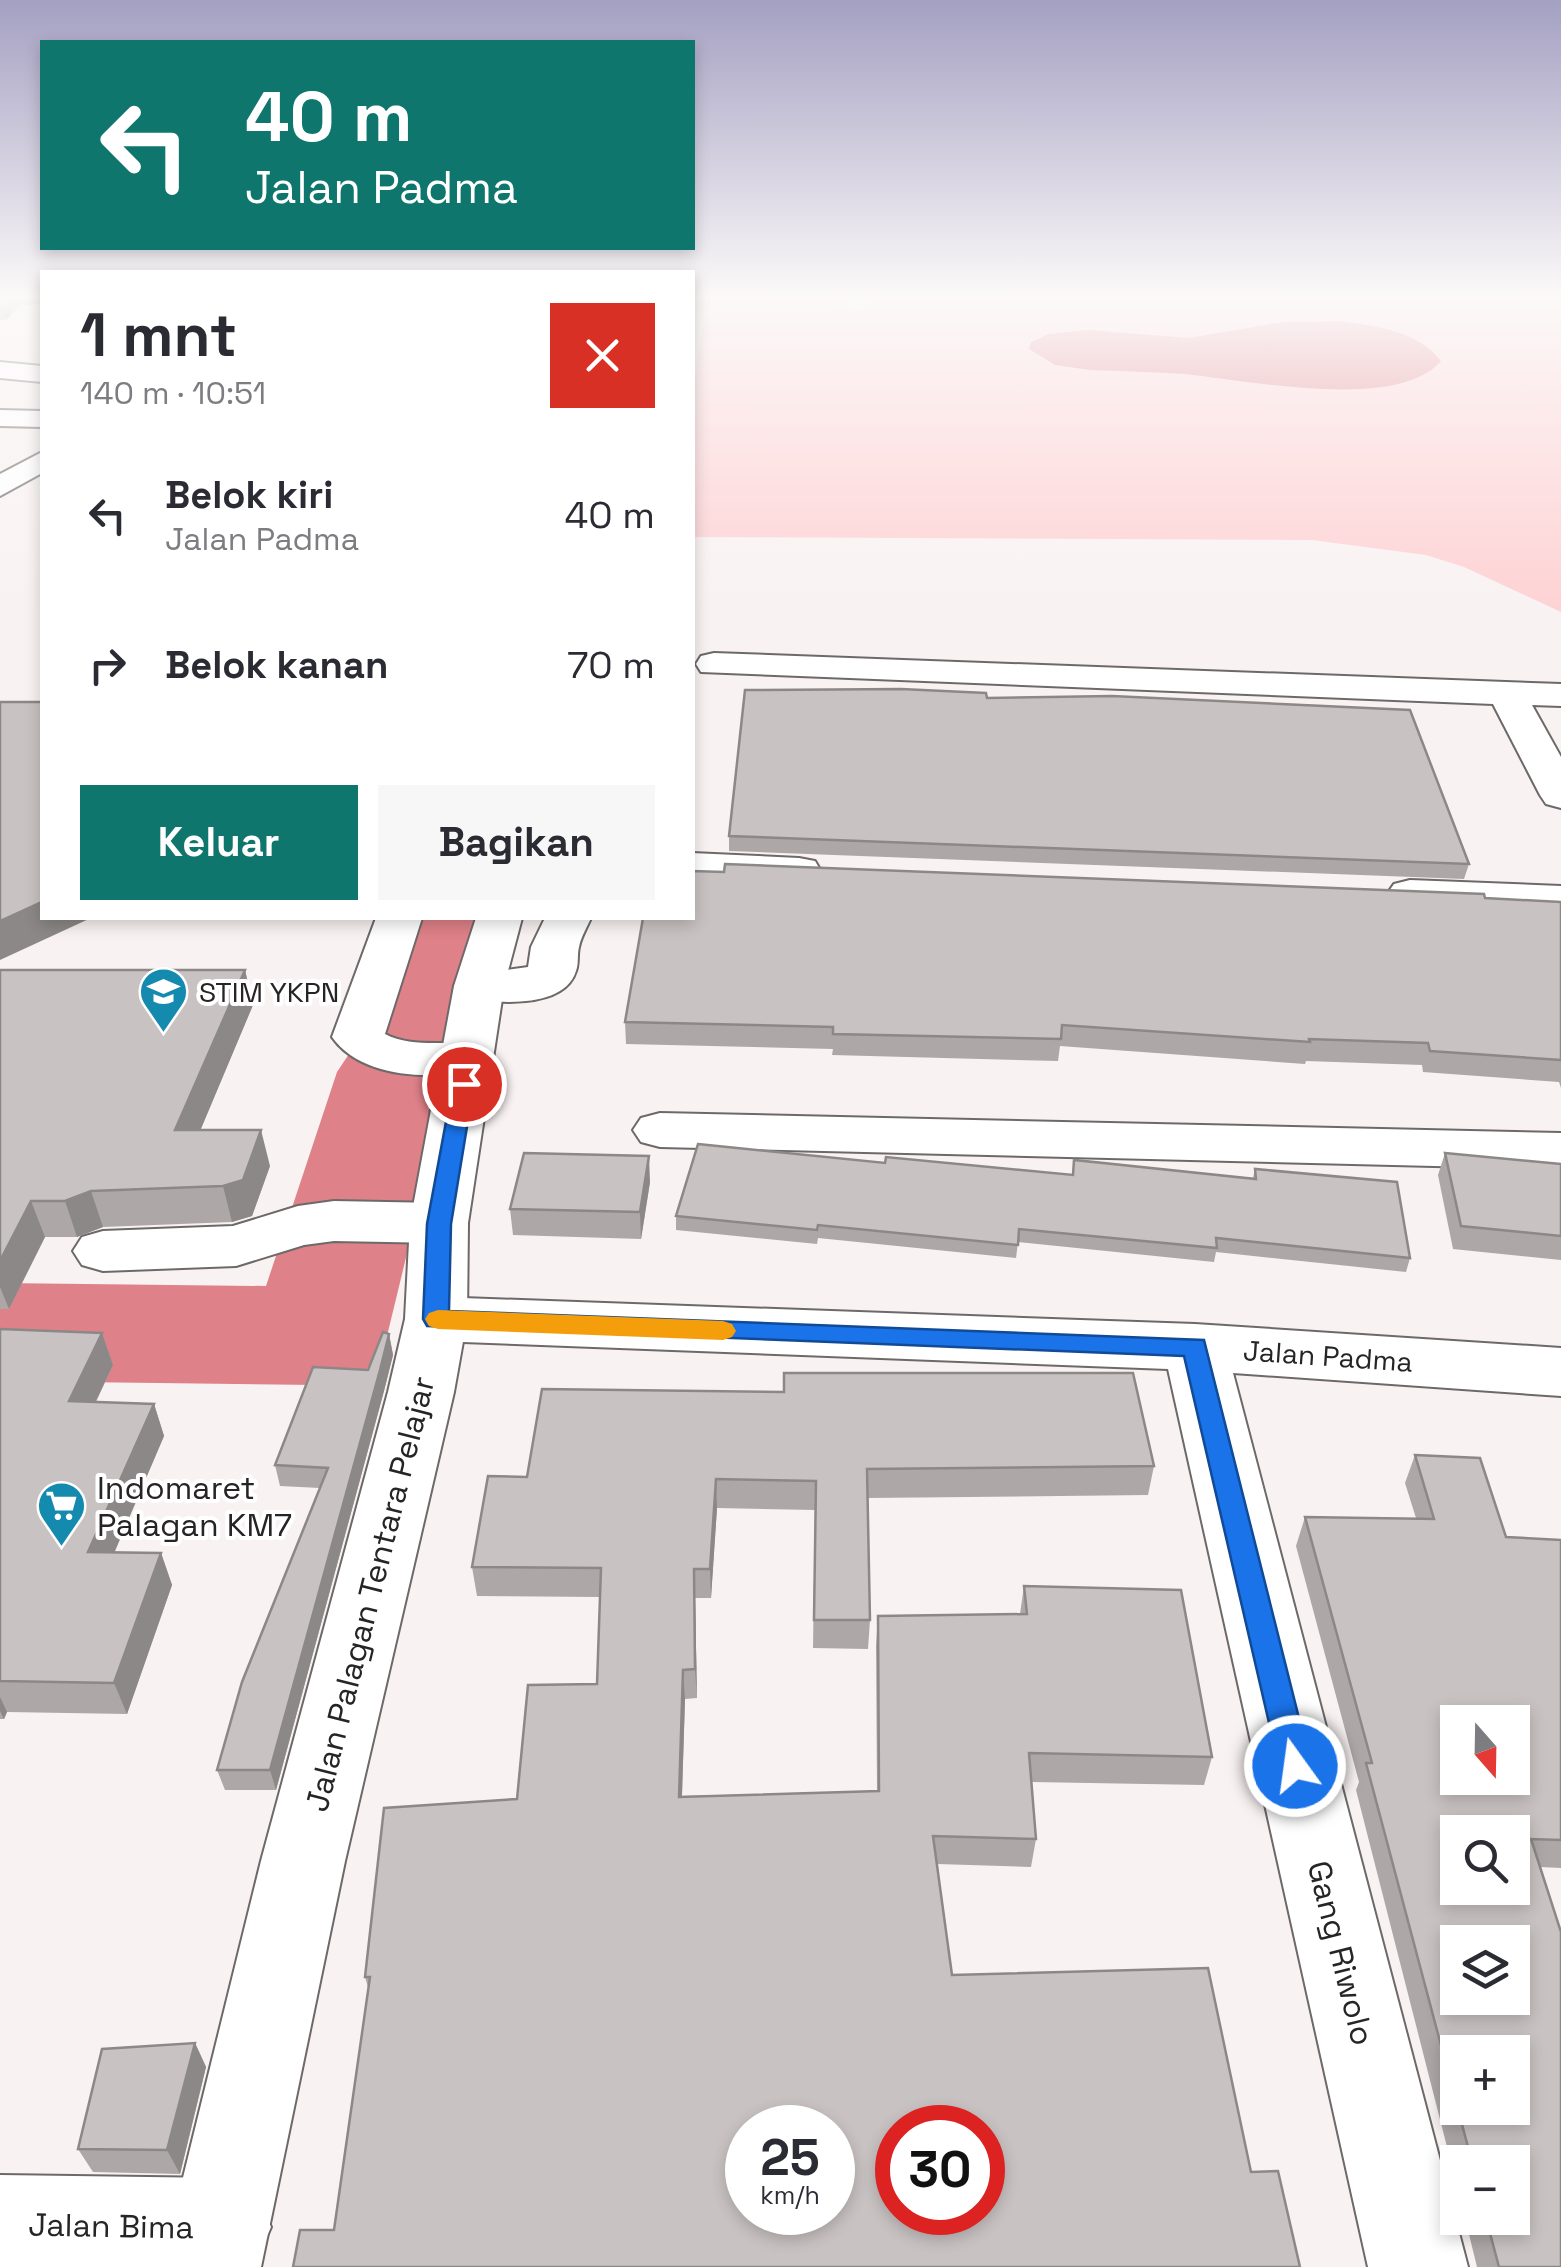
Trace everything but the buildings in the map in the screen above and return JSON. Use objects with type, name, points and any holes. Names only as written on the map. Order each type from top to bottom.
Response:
[{"type":"street","points":[[0,418],[40,418]]},
{"type":"street","points":[[0,462],[40,441]]},
{"type":"street","points":[[0,462],[38,466]]},
{"type":"street","points":[[0,487],[38,466]]},
{"type":"street","points":[[714,664],[1561,695]]},
{"type":"street","points":[[1507,694],[1561,795]]},
{"type":"street","points":[[695,866],[850,872]]},
{"type":"street","points":[[1364,892],[1561,900]]},
{"type":"street","points":[[398,920],[358,1037],[366,1048],[382,1054],[468,1057]]},
{"type":"street","name":"Jalan Palagan Tentara Pelajar","points":[[216,2247],[304,1861],[436,1319],[387,1222],[468,1057],[479,986],[497,920]]},
{"type":"street","points":[[479,986],[537,984],[552,972],[555,947],[567,920]]},
{"type":"street","points":[[660,1130],[1561,1151]]},
{"type":"street","points":[[103,1252],[236,1246],[298,1226],[387,1222]]},
{"type":"street","name":"Jalan Padma","points":[[436,1319],[1194,1347],[1561,1372]]},
{"type":"street","name":"Gang Riwolo","points":[[1194,1347],[1418,2267]]},
{"type":"street","name":"Jalan Bima","points":[[0,2224],[216,2247]]},
{"type":"shaded area","points":[[695,405],[1561,405],[1561,612],[1464,567],[1426,555],[1312,540],[695,537]]},
{"type":"waterway","points":[[407,1031],[439,920]]},
{"type":"waterway","points":[[0,1332],[318,1336],[394,1072]]},
{"type":"slow traffic","points":[[438,1319],[723,1331]]},
{"type":"place","name":"STIM YKPN","points":[[164,1034]]},
{"type":"place","name":"Indomaret Palagan KM7","points":[[62,1548]]},
{"type":"route","points":[[464,1084],[439,1224],[436,1319],[1194,1347],[1295,1766]]}]
